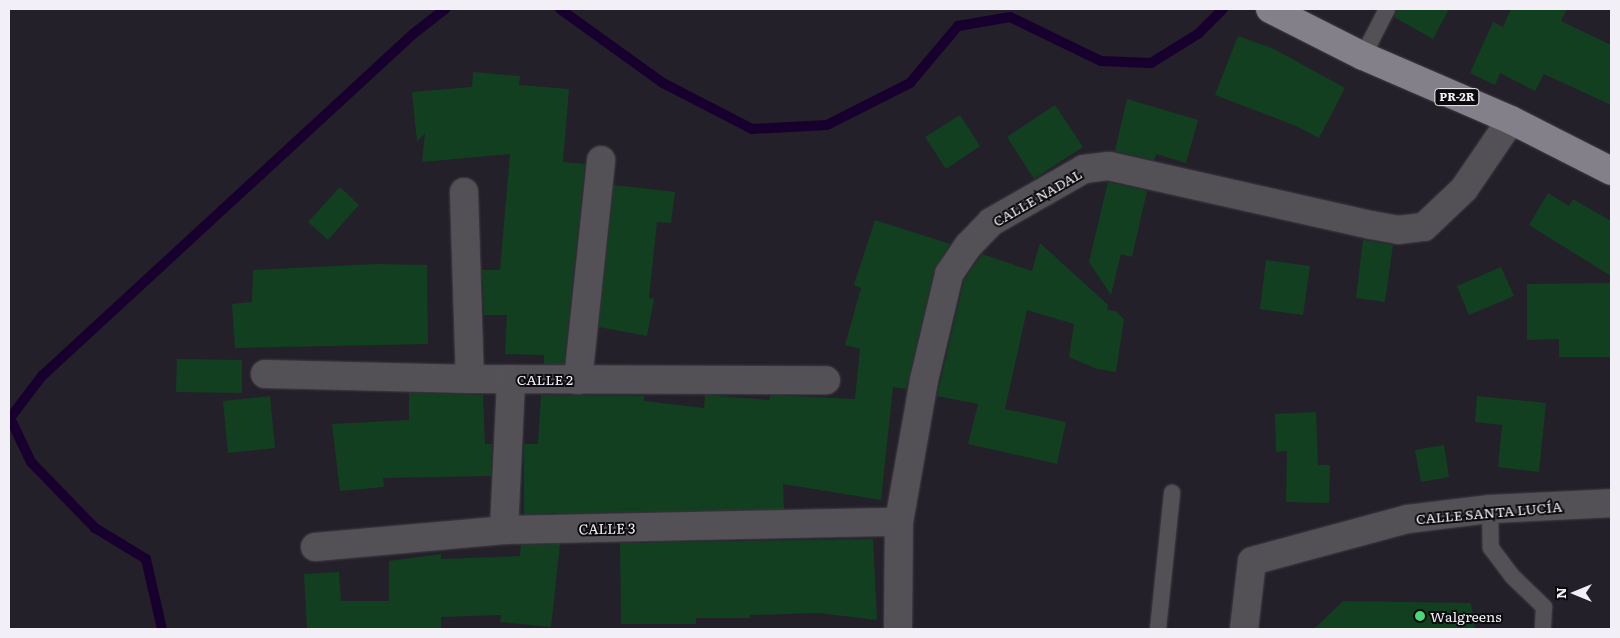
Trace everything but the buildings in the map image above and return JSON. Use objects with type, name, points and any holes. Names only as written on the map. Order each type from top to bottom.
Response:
[{"type":"main road","name":"PR-2R","points":[[1270,9],[1363,56],[1510,120],[1610,167]]},
{"type":"street","name":"CALLE NADAL","points":[[898,629],[900,522],[924,380],[949,274],[968,246],[992,222],[1084,169],[1109,166],[1371,225],[1398,230],[1424,227],[1464,189],[1510,120]]},
{"type":"street","points":[[578,380],[601,160]]},
{"type":"street","points":[[464,192],[470,379]]},
{"type":"street","name":"CALLE 2","points":[[265,374],[470,379],[826,380]]},
{"type":"street","points":[[504,530],[511,379]]},
{"type":"street","name":"CALLE SANTA LUCÍA","points":[[1244,629],[1252,561],[1408,519],[1490,510],[1611,503]]},
{"type":"street","name":"CALLE 3","points":[[315,547],[504,530],[900,522]]},
{"type":"lane","points":[[1363,56],[1387,9]]},
{"type":"lane","points":[[1158,629],[1172,493]]},
{"type":"lane","points":[[1490,510],[1491,548],[1512,576],[1544,607],[1543,629]]},
{"type":"waterway","points":[[162,629],[146,559],[95,528],[31,462],[10,418],[42,376],[413,34],[445,9]]},
{"type":"waterway","points":[[560,9],[663,83],[752,129],[827,125],[910,83],[958,26],[1010,17],[1101,61],[1151,63],[1198,34],[1223,9]]},
{"type":"place","name":"Walgreens","points":[[1420,616]]}]
